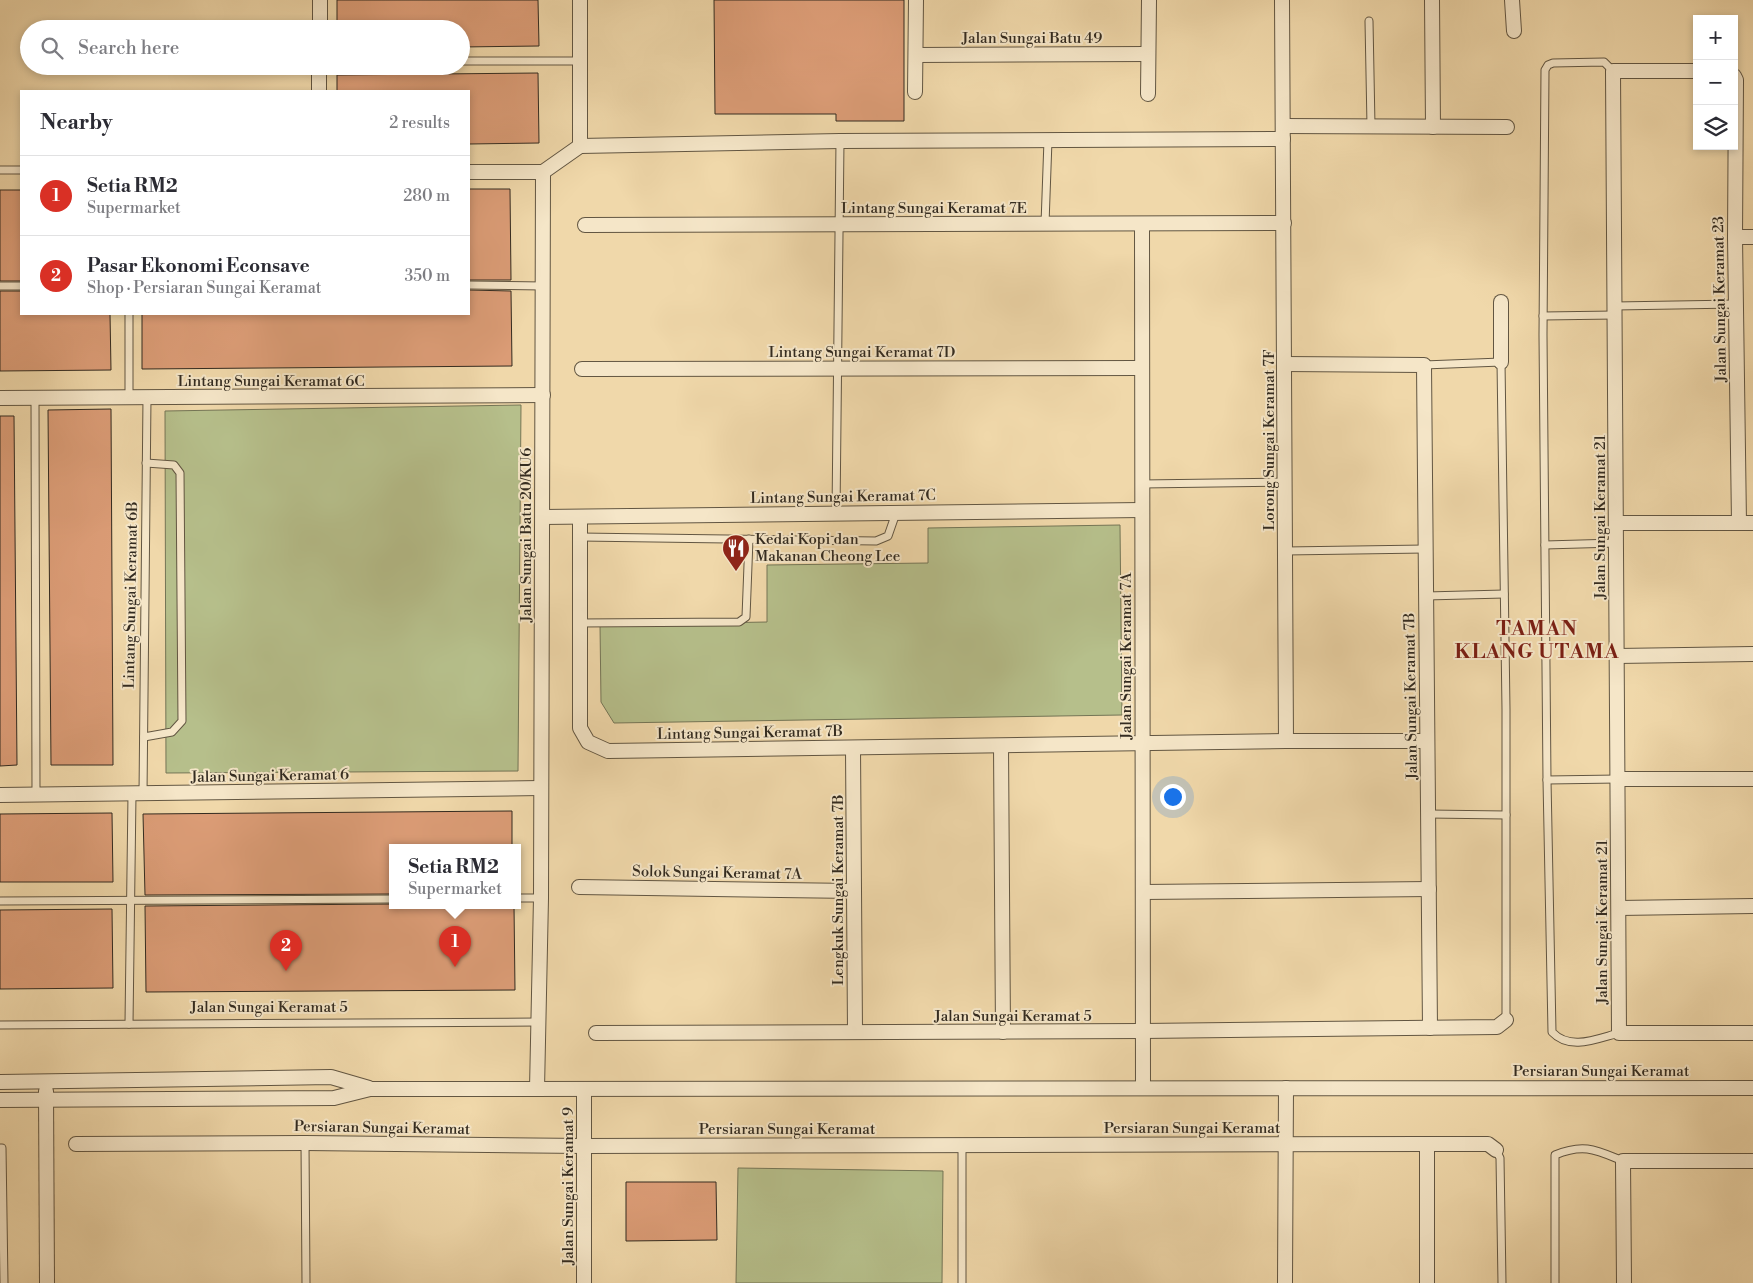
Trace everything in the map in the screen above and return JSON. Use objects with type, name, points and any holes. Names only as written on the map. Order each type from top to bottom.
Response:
[{"type":"street","points":[[320,0],[320,20]]},
{"type":"street","points":[[580,0],[580,146]]},
{"type":"street","points":[[915,92],[916,0]]},
{"type":"street","points":[[1148,94],[1149,0]]},
{"type":"street","name":"Lorong Sungai Keramat 7F","points":[[1282,0],[1286,741]]},
{"type":"street","points":[[1432,0],[1433,127]]},
{"type":"street","points":[[1512,0],[1514,31]]},
{"type":"street","name":"Jalan Sungai Batu 49","points":[[916,55],[1148,54]]},
{"type":"street","points":[[1613,71],[1693,71]]},
{"type":"street","name":"Jalan Sungai Keramat 21","points":[[1613,71],[1619,1033]]},
{"type":"street","points":[[319,75],[319,90]]},
{"type":"street","name":"Jalan Sungai Keramat 23","points":[[1736,105],[1735,237],[1738,523]]},
{"type":"street","points":[[470,172],[543,172],[580,146],[840,141],[1048,140],[1283,132],[1371,126],[1507,127]]},
{"type":"street","name":"Jalan Sungai Batu 20/KU6","points":[[537,1089],[541,898],[543,172]]},
{"type":"street","name":"Lintang Sungai Keramat 7E","points":[[585,225],[1284,223]]},
{"type":"street","name":"Jalan Sungai Keramat 7A","points":[[1142,224],[1143,1088]]},
{"type":"street","points":[[1735,237],[1753,237]]},
{"type":"street","points":[[1501,302],[1501,362]]},
{"type":"street","points":[[1284,364],[1424,364]]},
{"type":"street","name":"Jalan Sungai Keramat 7B","points":[[1424,364],[1430,1028]]},
{"type":"street","name":"Lintang Sungai Keramat 7D","points":[[582,369],[1142,368]]},
{"type":"street","name":"Lintang Sungai Keramat 6C","points":[[0,398],[543,395]]},
{"type":"street","name":"Lintang Sungai Keramat 7C","points":[[543,517],[1142,510]]},
{"type":"street","name":"Lintang Sungai Keramat 7B","points":[[580,517],[580,728],[588,742],[608,751],[1286,741],[1427,741]]},
{"type":"street","points":[[1616,523],[1753,523]]},
{"type":"street","points":[[1617,656],[1753,654]]},
{"type":"street","points":[[1001,746],[1003,1032]]},
{"type":"street","name":"Lengkuk Sungai Keramat 7B","points":[[853,748],[855,1032]]},
{"type":"street","points":[[1618,779],[1753,779]]},
{"type":"street","name":"Jalan Sungai Keramat 6","points":[[0,795],[540,788]]},
{"type":"street","name":"Solok Sungai Keramat 7A","points":[[579,887],[854,890]]},
{"type":"street","points":[[1143,892],[1429,889]]},
{"type":"street","points":[[1618,908],[1753,906]]},
{"type":"street","name":"Jalan Sungai Keramat 5","points":[[596,1033],[1143,1032],[1430,1028],[1497,1027],[1506,1020]]},
{"type":"street","points":[[1619,1033],[1753,1033]]},
{"type":"street","name":"Persiaran Sungai Keramat","points":[[0,1082],[331,1077],[370,1089]]},
{"type":"street","points":[[46,1082],[47,1283]]},
{"type":"street","points":[[1285,1283],[1286,1088]]},
{"type":"street","name":"Persiaran Sungai Keramat","points":[[0,1100],[334,1098],[370,1089],[1753,1088]]},
{"type":"street","name":"Jalan Sungai Keramat 9","points":[[584,1089],[584,1283]]},
{"type":"street","name":"Persiaran Sungai Keramat","points":[[76,1144],[306,1143],[584,1146],[1488,1144],[1496,1150]]},
{"type":"street","points":[[1427,1144],[1427,1283]]},
{"type":"street","points":[[1624,1283],[1624,1161],[1753,1161]]},
{"type":"lane","points":[[1369,21],[1371,126]]},
{"type":"lane","points":[[470,61],[580,61]]},
{"type":"lane","points":[[1613,71],[1604,62],[1553,63],[1545,70],[1543,316],[1547,780],[1552,1032],[1567,1043],[1583,1042],[1619,1033]]},
{"type":"lane","points":[[1045,224],[1048,140]]},
{"type":"lane","points":[[836,514],[840,141]]},
{"type":"lane","points":[[0,170],[20,170]]},
{"type":"lane","points":[[0,286],[20,286]]},
{"type":"lane","points":[[470,286],[543,286]]},
{"type":"lane","points":[[1543,316],[1615,310],[1736,304]]},
{"type":"lane","points":[[129,315],[129,398]]},
{"type":"lane","points":[[1424,364],[1501,362],[1506,815],[1506,1020]]},
{"type":"lane","points":[[35,398],[36,794]]},
{"type":"lane","name":"Lintang Sungai Keramat 6B","points":[[129,1024],[131,901],[144,737],[147,398]]},
{"type":"lane","points":[[144,737],[172,732],[182,721],[180,473],[174,465],[146,464]]},
{"type":"lane","points":[[1142,484],[1285,482]]},
{"type":"lane","points":[[580,536],[876,541],[888,536],[896,513]]},
{"type":"lane","points":[[579,622],[738,622],[746,617],[749,539]]},
{"type":"lane","points":[[1545,545],[1616,543]]},
{"type":"lane","points":[[1286,551],[1425,549]]},
{"type":"lane","points":[[1426,596],[1504,594]]},
{"type":"lane","points":[[1547,780],[1618,779]]},
{"type":"lane","points":[[1428,814],[1506,815]]},
{"type":"lane","points":[[521,898],[541,898]]},
{"type":"lane","points":[[0,901],[389,899]]},
{"type":"lane","name":"Jalan Sungai Keramat 5","points":[[0,1025],[538,1022]]},
{"type":"lane","points":[[306,1143],[306,1283]]},
{"type":"lane","points":[[962,1145],[962,1283]]},
{"type":"lane","points":[[0,1148],[2,1148],[4,1283]]},
{"type":"lane","points":[[1555,1283],[1555,1155],[1576,1148],[1593,1149],[1624,1161]]},
{"type":"lane","points":[[1496,1150],[1500,1158],[1502,1283]]},
{"type":"green space","points":[[521,405],[518,771],[166,773],[165,411]]},
{"type":"green space","points":[[1120,525],[1122,715],[614,723],[601,702],[600,625],[767,622],[767,565],[928,563],[928,528]]},
{"type":"green space","points":[[738,1168],[943,1171],[942,1283],[736,1283]]},
{"type":"building","points":[[337,0],[538,0],[539,46],[470,47],[470,20],[337,20]]},
{"type":"building","points":[[714,0],[904,0],[904,121],[836,121],[836,114],[715,114]]},
{"type":"building","points":[[538,73],[539,143],[470,144],[470,90],[337,90],[337,75]]},
{"type":"building","points":[[470,189],[510,189],[511,280],[470,280]]},
{"type":"building","points":[[0,190],[20,190],[20,281],[0,281]]},
{"type":"building","points":[[470,290],[511,291],[512,366],[142,369],[142,315],[470,315]]},
{"type":"building","points":[[0,291],[20,291],[20,315],[110,315],[111,370],[0,371]]},
{"type":"building","points":[[111,409],[113,765],[51,765],[48,410]]},
{"type":"building","points":[[0,416],[14,416],[17,765],[0,766]]},
{"type":"building","points":[[512,811],[512,844],[389,844],[389,894],[145,895],[143,814]]},
{"type":"building","points":[[112,813],[113,882],[0,882],[0,814]]},
{"type":"building","points":[[389,904],[389,909],[514,909],[515,990],[146,992],[145,906]]},
{"type":"building","points":[[112,909],[113,988],[0,989],[0,910]]},
{"type":"building","points":[[626,1182],[716,1182],[717,1240],[626,1241]]},
{"type":"place","name":"Kedai Kopi dan Makanan Cheong Lee","points":[[736,572]]},
{"type":"place","name":"Setia RM2","points":[[455,967]]},
{"type":"place","name":"Pasar Ekonomi Econsave","points":[[286,971]]},
{"type":"district","name":"TAMAN KLANG UTAMA","points":[[1537,640]]}]
